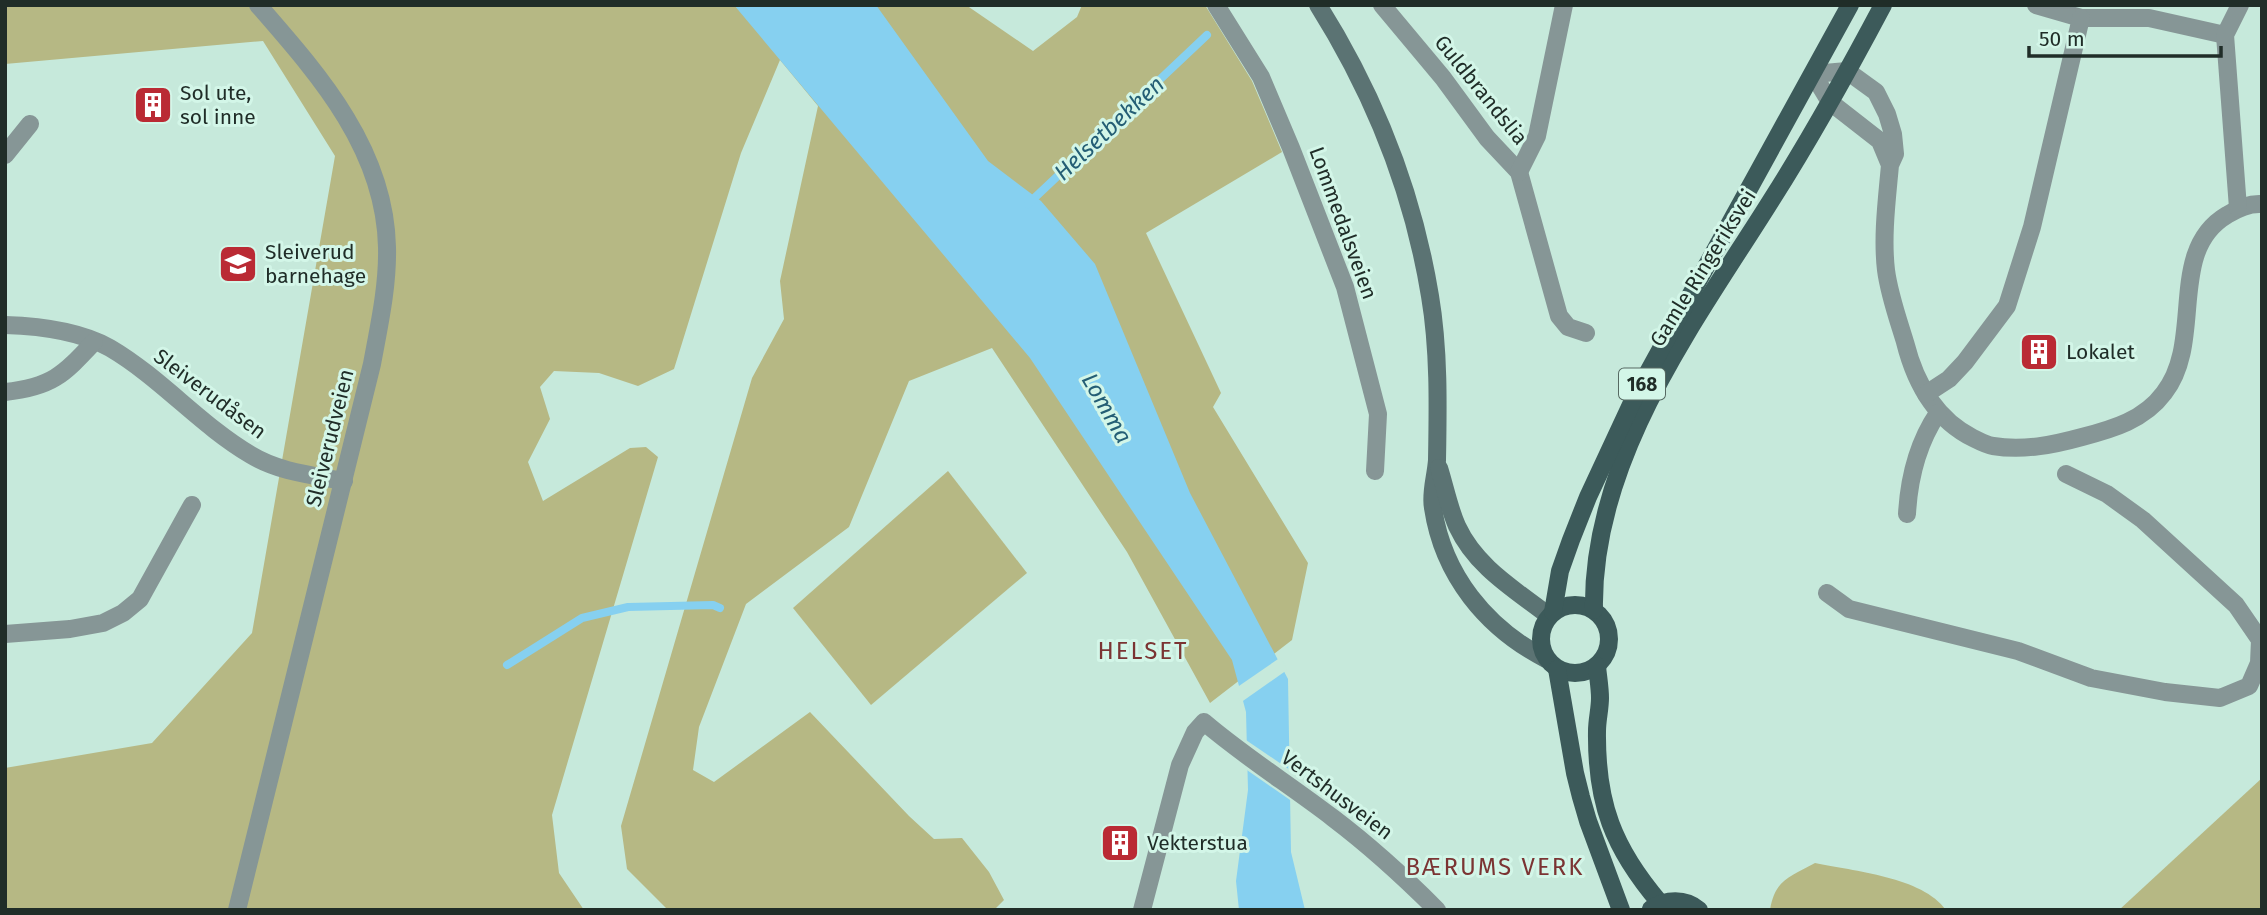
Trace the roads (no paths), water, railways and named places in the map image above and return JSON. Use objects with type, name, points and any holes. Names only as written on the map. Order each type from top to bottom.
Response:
[{"type":"main road","points":[[1318,5],[1370,98],[1390,146],[1409,204],[1431,296],[1436,355],[1437,462],[1432,505],[1438,534],[1450,567],[1463,589],[1499,628],[1520,646],[1570,674],[1584,673],[1597,666]]},
{"type":"main road","name":"Gamle Ringeriksvei","points":[[1551,614],[1560,571],[1571,540],[1588,496],[1635,396],[1850,5]]},
{"type":"main road","name":"Gamle Ringeriksvei","points":[[1594,610],[1593,578],[1606,508],[1624,456],[1683,341],[1830,102],[1883,5]]},
{"type":"main road","points":[[1437,462],[1457,525],[1477,558],[1497,578],[1551,614],[1566,606],[1581,605],[1594,610]]},
{"type":"main road","name":"168","points":[[1594,610],[1605,622],[1610,638],[1607,653],[1597,666],[1600,697],[1597,755],[1603,806],[1617,840],[1655,906],[1677,901],[1695,905],[1699,910]]},
{"type":"main road","name":"168","points":[[1551,614],[1542,630],[1541,644],[1551,664],[1588,821],[1620,910]]},
{"type":"street","name":"Sleiverudveien","points":[[237,910],[372,364],[383,305],[387,249],[386,220],[366,153],[350,122],[300,53],[258,5]]},
{"type":"street","name":"Lommedalsveien","points":[[1216,5],[1261,77],[1345,287],[1378,414],[1375,471]]},
{"type":"street","name":"Guldbrandslia","points":[[1382,5],[1443,78],[1487,138],[1519,172],[1559,316],[1568,327],[1586,333]]},
{"type":"street","name":"Guldbrandslia","points":[[1519,172],[1537,136],[1564,5]]},
{"type":"street","points":[[2036,5],[2081,19],[2149,18],[2225,35]]},
{"type":"street","points":[[2238,208],[2225,35],[2240,5]]},
{"type":"street","points":[[1927,394],[1949,379],[1965,362],[2007,306],[2032,227],[2081,19]]},
{"type":"street","points":[[1890,164],[1880,141],[1830,102],[1813,74],[1847,71],[1876,92],[1888,114],[1895,154],[1890,164],[1885,233],[1886,272],[1909,359],[1938,413],[1962,432],[1990,446],[2026,448],[2051,445],[2123,425],[2147,410],[2165,393],[2177,370],[2186,333],[2192,262],[2204,236],[2220,219],[2238,208],[2262,204]]},
{"type":"street","points":[[5,155],[30,124]]},
{"type":"street","name":"Sleiverudåsen","points":[[5,326],[66,332],[107,347],[136,366],[252,456],[289,471],[344,481]]},
{"type":"street","points":[[5,392],[23,390],[55,380],[94,342]]},
{"type":"street","points":[[1908,514],[1909,482],[1925,432],[1938,413]]},
{"type":"street","points":[[1827,593],[1849,609],[2018,651],[2091,678],[2165,692],[2220,698],[2249,686],[2259,663],[2260,640],[2236,605],[2143,520],[2107,494],[2066,474]]},
{"type":"street","points":[[5,634],[70,629],[103,623],[123,613],[140,599],[192,505]]},
{"type":"street","name":"Vertshusveien","points":[[1142,910],[1180,765],[1195,732],[1204,722],[1364,842],[1437,910]]},
{"type":"water","name":"Lomma","points":[[734,5],[876,5],[988,161],[1041,201],[1095,264],[1190,493],[1288,679],[1291,852],[1305,910],[1239,910],[1236,881],[1248,790],[1246,712],[1232,660],[1030,358]]},
{"type":"waterway","name":"Helsetbekken","points":[[1028,204],[1207,35]]},
{"type":"waterway","points":[[507,665],[582,618],[628,607],[713,605],[720,608]]},
{"type":"place","name":"Sol ute, sol inne","points":[[153,105]]},
{"type":"place","name":"Sleiverud barnehage","points":[[238,264]]},
{"type":"place","name":"Lokalet","points":[[2039,352]]},
{"type":"place","name":"Vekterstua","points":[[1120,843]]},
{"type":"district","name":"HELSET","points":[[1143,651]]},
{"type":"district","name":"BÆRUMS VERK","points":[[1495,867]]}]
